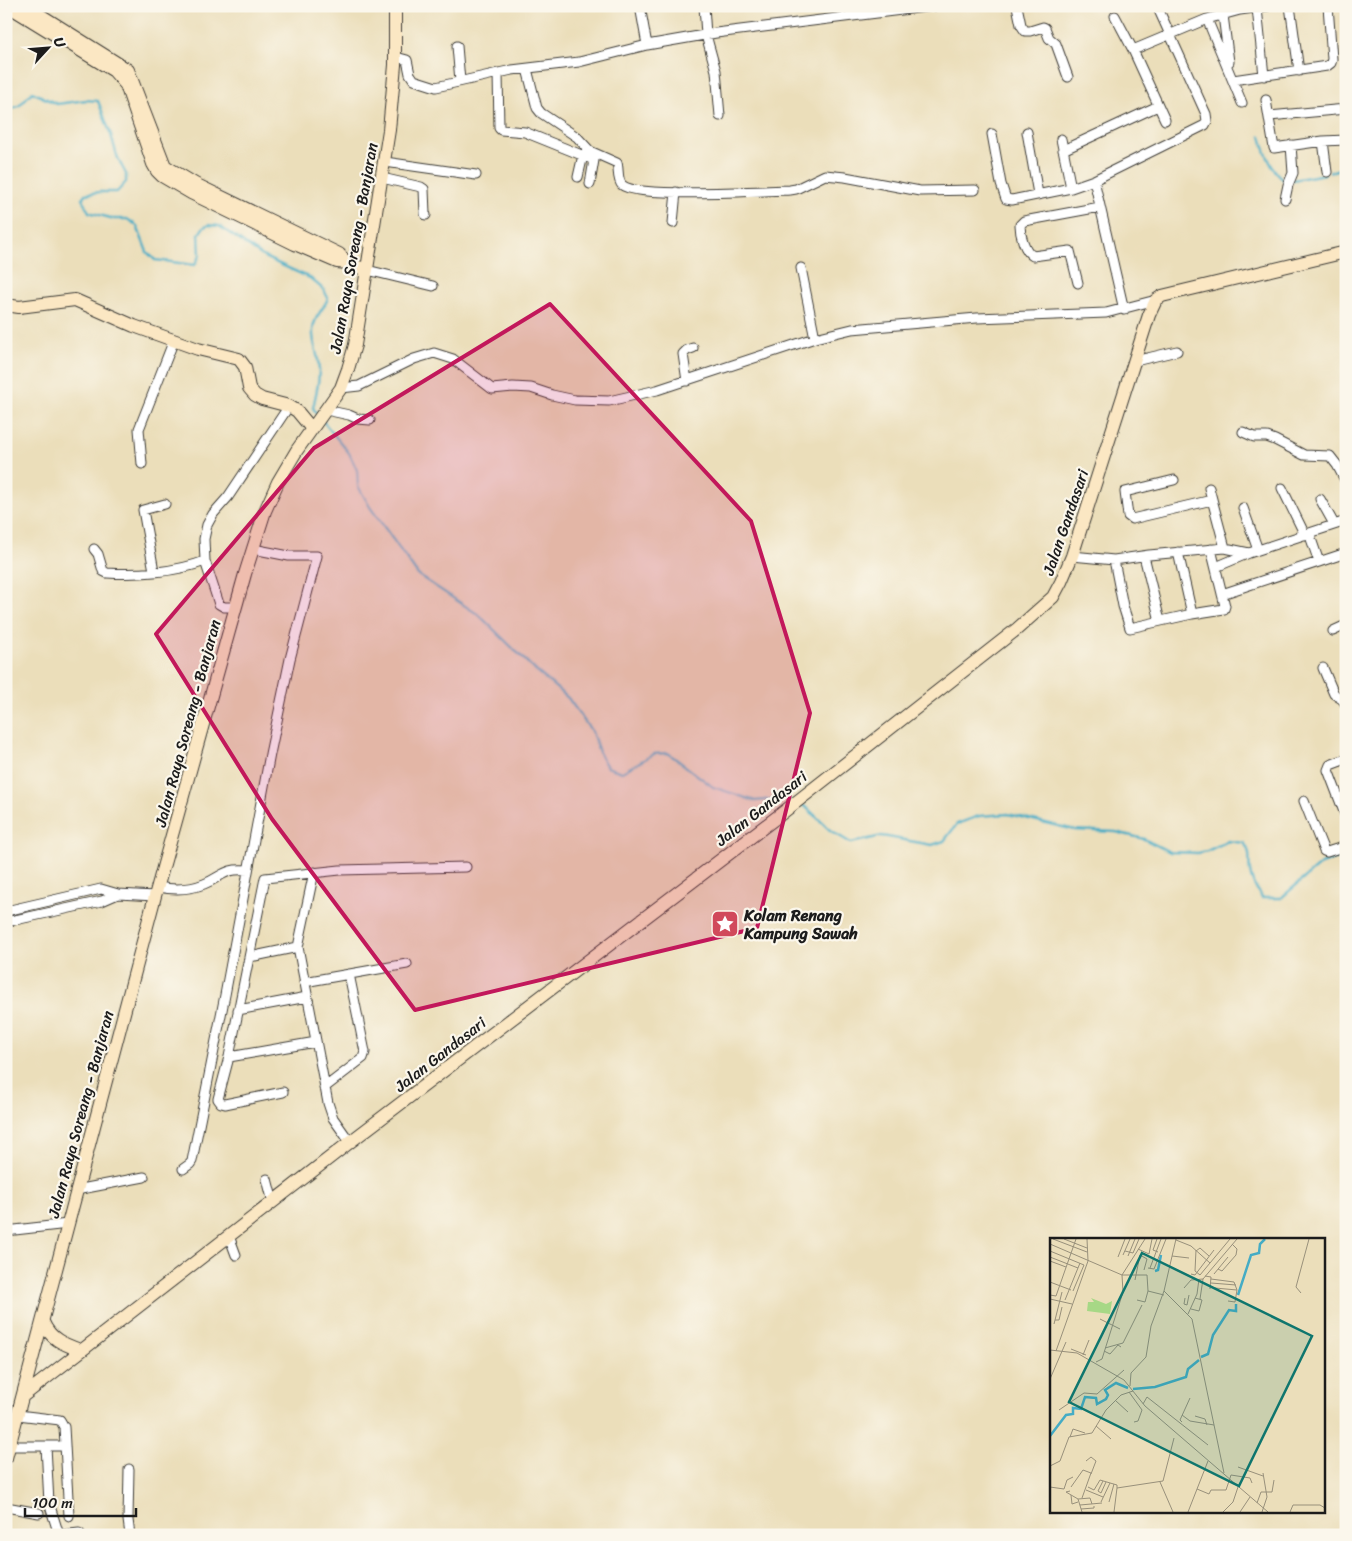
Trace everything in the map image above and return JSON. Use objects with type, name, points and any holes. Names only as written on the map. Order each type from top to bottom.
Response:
[{"type":"street","points":[[8,6],[121,76],[126,84],[153,164],[156,171],[162,176],[193,188],[303,248],[337,262],[433,286]]},
{"type":"street","points":[[26,6],[128,70],[165,166],[193,188]]},
{"type":"street","name":"Jalan Raya Soreang - Banjaran","points":[[7,1450],[43,1322],[76,1190],[157,892],[253,549],[265,511],[278,482],[296,450],[340,388],[355,345],[385,162],[396,57],[395,6]]},
{"type":"street","points":[[640,6],[647,45]]},
{"type":"street","points":[[704,6],[706,35],[716,71],[720,116]]},
{"type":"street","points":[[396,57],[406,60],[412,77],[416,81],[436,87],[498,73],[579,62],[647,45],[706,35],[934,6]]},
{"type":"street","points":[[1017,6],[1021,25],[1025,31],[1046,28],[1049,38],[1056,44],[1068,77]]},
{"type":"street","points":[[992,134],[1001,184],[1006,199],[1012,200],[1071,188],[1094,180],[1205,125],[1207,121],[1206,114],[1158,6]]},
{"type":"street","points":[[1133,50],[1222,15],[1268,6]]},
{"type":"street","points":[[1290,6],[1299,71]]},
{"type":"street","points":[[1231,77],[1264,76],[1330,64],[1328,6]]},
{"type":"street","points":[[1257,8],[1264,76]]},
{"type":"street","points":[[1222,15],[1231,77]]},
{"type":"street","points":[[1116,16],[1165,120]]},
{"type":"street","points":[[1207,20],[1242,103]]},
{"type":"street","points":[[457,46],[460,81]]},
{"type":"street","points":[[527,69],[537,108],[541,113],[576,137],[590,151],[617,163],[621,184],[627,188],[676,192],[790,190],[825,175],[852,178],[920,191],[975,190]]},
{"type":"street","points":[[498,73],[498,125],[501,130],[525,132],[595,161],[590,184]]},
{"type":"street","points":[[1266,100],[1273,147],[1346,140]]},
{"type":"street","points":[[1063,150],[1158,106]]},
{"type":"street","points":[[1268,116],[1346,109]]},
{"type":"street","points":[[1027,132],[1038,194]]},
{"type":"street","points":[[1060,139],[1071,188]]},
{"type":"street","points":[[1323,142],[1328,172]]},
{"type":"street","points":[[1285,199],[1293,173],[1291,146]]},
{"type":"street","points":[[578,177],[583,155]]},
{"type":"street","points":[[385,162],[476,175]]},
{"type":"street","points":[[382,178],[424,189],[426,215]]},
{"type":"street","points":[[1094,180],[1124,310]]},
{"type":"street","points":[[673,223],[676,192]]},
{"type":"street","points":[[1078,283],[1070,250],[1033,256],[1029,254],[1020,225],[1024,221],[1100,207]]},
{"type":"street","points":[[340,388],[356,387],[374,380],[414,359],[434,353],[453,359],[492,389],[530,388],[575,400],[609,401],[687,380],[815,338],[862,327],[977,318],[1095,314],[1124,310],[1156,300],[1162,296],[1346,252]]},
{"type":"street","points":[[801,268],[815,338]]},
{"type":"street","points":[[6,305],[19,307],[75,300],[128,324],[198,349],[239,360],[245,367],[250,388],[255,395],[262,399],[290,406],[314,426]]},
{"type":"street","name":"Jalan Gandasari","points":[[23,1396],[350,1142],[781,814],[1048,603],[1061,582],[1072,556],[1156,300]]},
{"type":"street","points":[[142,464],[139,429],[174,340]]},
{"type":"street","points":[[687,380],[683,354],[693,348]]},
{"type":"street","points":[[1135,361],[1177,351]]},
{"type":"street","points":[[235,608],[224,607],[219,604],[205,562],[204,538],[207,525],[290,406]]},
{"type":"street","points":[[325,411],[370,420]]},
{"type":"street","points":[[1244,432],[1254,438],[1275,440],[1304,455],[1330,456],[1346,482]]},
{"type":"street","points":[[1174,480],[1125,492],[1128,516],[1132,519],[1212,500]]},
{"type":"street","points":[[1209,488],[1225,548]]},
{"type":"street","points":[[1282,488],[1307,534],[1319,562]]},
{"type":"street","points":[[1320,499],[1334,524]]},
{"type":"street","points":[[154,571],[143,510],[165,504]]},
{"type":"street","points":[[1243,508],[1254,552]]},
{"type":"street","points":[[1216,567],[1346,521]]},
{"type":"street","points":[[1072,556],[1114,560],[1225,548],[1254,552]]},
{"type":"street","points":[[94,549],[98,554],[104,572],[114,574],[188,568],[205,562]]},
{"type":"street","points":[[183,1169],[192,1161],[290,659],[317,556],[289,556],[253,549]]},
{"type":"street","points":[[1114,560],[1121,599],[1129,628],[1224,609],[1211,549]]},
{"type":"street","points":[[1178,552],[1192,614]]},
{"type":"street","points":[[1222,594],[1346,553]]},
{"type":"street","points":[[1144,556],[1160,621]]},
{"type":"street","points":[[1333,631],[1346,626]]},
{"type":"street","points":[[1322,668],[1334,694],[1344,700],[1346,705]]},
{"type":"street","points":[[1346,760],[1330,765],[1328,770],[1346,817]]},
{"type":"street","points":[[1304,801],[1324,851],[1327,852],[1346,846]]},
{"type":"street","points":[[284,1092],[225,1104],[220,1103],[218,1099],[229,1057],[265,878],[340,870],[466,867]]},
{"type":"street","points":[[6,912],[101,889],[118,894],[179,890],[204,885],[224,872],[248,870]]},
{"type":"street","points":[[314,872],[298,947],[324,1088],[333,1118],[350,1142]]},
{"type":"street","points":[[6,922],[102,901],[118,894]]},
{"type":"street","points":[[23,908],[25,918]]},
{"type":"street","points":[[250,957],[298,947]]},
{"type":"street","points":[[304,982],[407,964]]},
{"type":"street","points":[[324,1088],[363,1058],[365,1052],[349,974]]},
{"type":"street","points":[[238,1010],[307,997]]},
{"type":"street","points":[[229,1057],[316,1042]]},
{"type":"street","points":[[76,1190],[144,1177]]},
{"type":"street","points":[[266,1179],[273,1202]]},
{"type":"street","points":[[6,1231],[68,1224]]},
{"type":"street","points":[[229,1236],[236,1255]]},
{"type":"street","points":[[43,1322],[52,1337],[80,1350]]},
{"type":"street","points":[[18,1415],[60,1420],[64,1427],[69,1516]]},
{"type":"street","points":[[46,1446],[49,1503],[60,1535],[79,1533],[81,1535]]},
{"type":"street","points":[[7,1450],[65,1446]]},
{"type":"street","points":[[128,1469],[128,1520],[130,1535]]},
{"type":"street","points":[[6,1507],[39,1513]]},
{"type":"highlighted area","points":[[550,304],[751,521],[810,713],[757,928],[415,1010],[272,819],[156,634],[314,448]]},
{"type":"waterway","points":[[6,112],[20,105],[32,92],[57,104],[86,100],[98,101],[118,159],[126,174],[126,182],[117,192],[85,194],[82,199],[89,212],[114,219],[127,219],[137,226],[147,252],[155,260],[195,265],[200,255],[199,234],[208,225],[219,226],[264,257],[310,278],[324,290],[328,298],[313,326],[313,338],[319,367],[318,385],[313,408],[317,414]]},
{"type":"waterway","points":[[1261,136],[1272,167],[1280,177],[1288,181]]},
{"type":"waterway","points":[[1330,172],[1346,167]]},
{"type":"waterway","points":[[1293,180],[1325,174]]},
{"type":"waterway","points":[[322,420],[349,453],[357,470],[358,486],[370,507],[418,575],[479,615],[536,671],[568,698],[592,732],[600,755],[607,767],[622,772],[654,754],[668,753],[713,787],[755,801],[785,798],[790,800]]},
{"type":"waterway","points":[[800,804],[806,807],[831,831],[851,843],[882,836],[932,845],[944,841],[957,824],[979,816],[1008,814],[1075,830],[1116,832],[1144,839],[1170,852],[1198,853],[1228,841],[1244,843],[1249,853],[1251,878],[1262,898],[1281,898],[1321,864],[1346,856]]},
{"type":"place","name":"Kolam Renang Kampung Sawah","points":[[725,924]]}]
